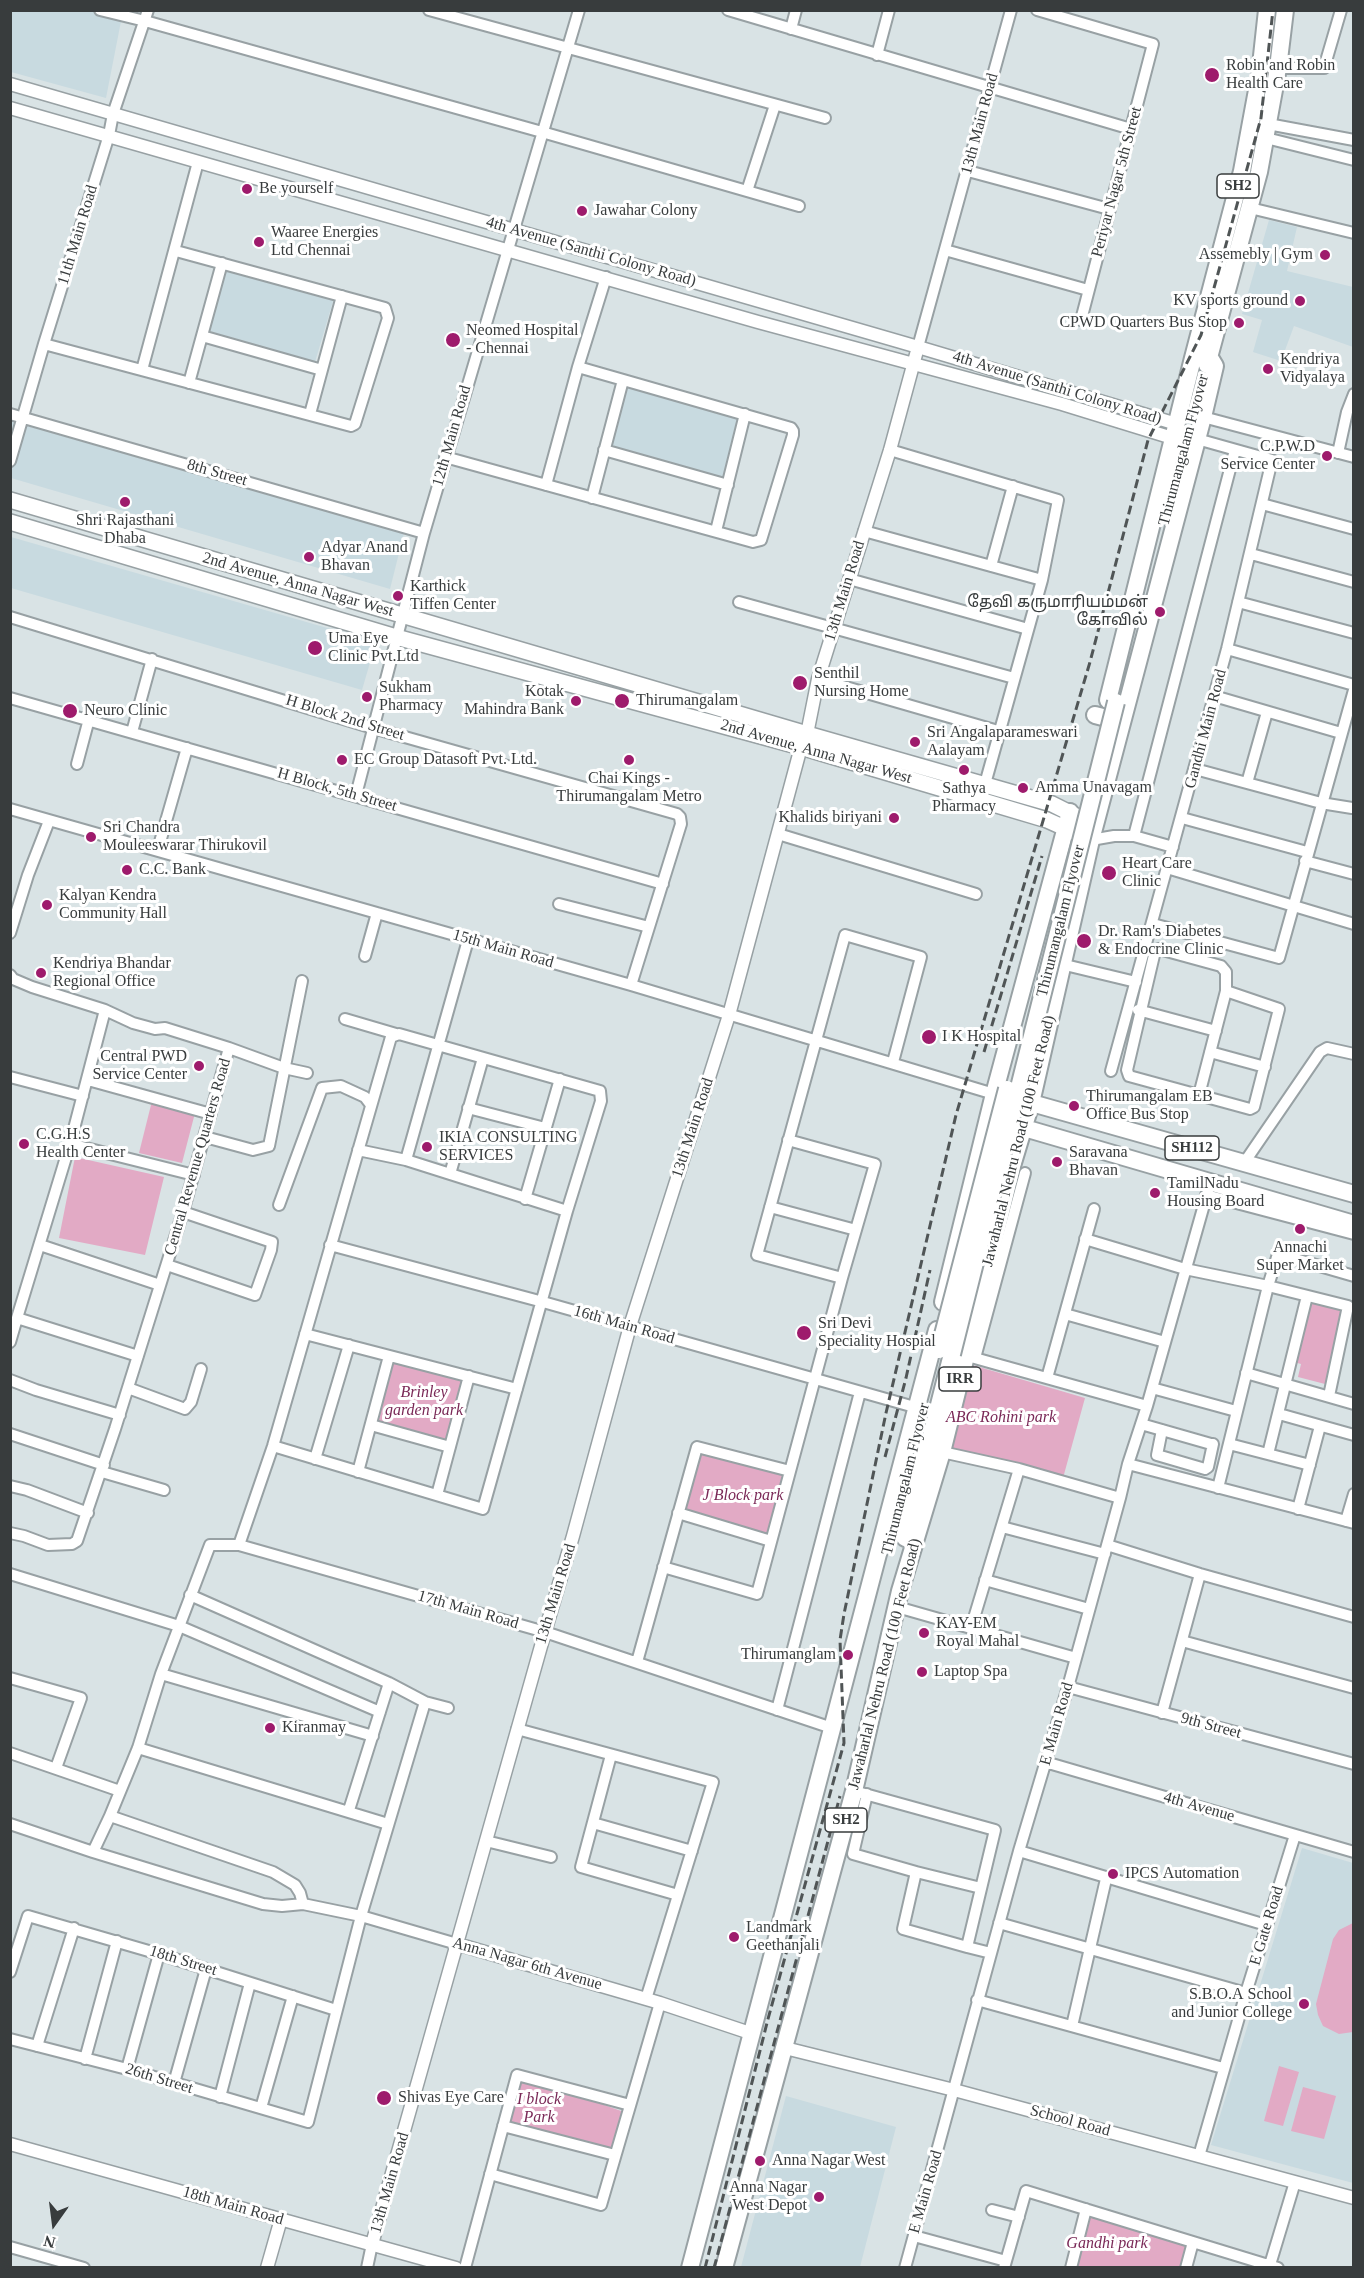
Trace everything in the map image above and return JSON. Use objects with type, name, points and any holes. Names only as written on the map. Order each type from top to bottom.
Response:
[{"type":"main road","name":"Jawaharlal Nehru Road (100 Feet Road)","points":[[1201,357],[1242,171],[1260,74],[1267,10]]},
{"type":"main road","name":"Jawaharlal Nehru Road (100 Feet Road)","points":[[1168,429],[1185,364],[1201,357],[1250,208],[1267,131],[1286,10]]},
{"type":"main road","name":"Jawaharlal Nehru Road (100 Feet Road)","points":[[724,2268],[785,2048],[860,1793],[898,1599],[942,1452],[958,1354],[1024,1128],[1093,833],[1203,417],[1215,366],[1201,357]]},
{"type":"main road","name":"Thirumangalam Flyover","points":[[898,1599],[896,1574],[958,1354],[1112,701],[1201,357]]},
{"type":"main road","name":"2nd Avenue, Anna Nagar West","points":[[10,500],[403,616],[804,741],[1036,816],[1065,829],[1093,833]]},
{"type":"main road","name":"2nd Avenue, Anna Nagar West","points":[[10,522],[396,637],[804,741],[985,784],[1052,804],[1070,812],[1093,833]]},
{"type":"main road","points":[[1095,715],[1122,722]]},
{"type":"main road","name":"Jawaharlal Nehru Road (100 Feet Road)","points":[[690,2268],[750,2033],[918,1408],[994,1094],[1070,812]]},
{"type":"main road","name":"SH112","points":[[994,1094],[1353,1194]]},
{"type":"main road","name":"SH112","points":[[988,1118],[1105,1153],[1208,1188],[1353,1224]]},
{"type":"main road","points":[[970,1193],[1004,1202]]},
{"type":"main road","name":"Thirumangalam Flyover","points":[[870,1586],[883,1566],[958,1354]]},
{"type":"street","points":[[100,10],[146,16],[799,206]]},
{"type":"street","points":[[429,10],[825,118]]},
{"type":"street","name":"12th Main Road","points":[[356,795],[445,457],[579,10]]},
{"type":"street","points":[[728,10],[1131,129]]},
{"type":"street","points":[[791,29],[796,10]]},
{"type":"street","points":[[878,55],[889,10]]},
{"type":"street","name":"13th Main Road","points":[[372,2244],[573,1536],[630,1326],[729,1016],[804,741],[818,680],[890,450],[1011,10]]},
{"type":"street","name":"Periyar Nagar 5th Street","points":[[1037,10],[1153,44],[1081,320]]},
{"type":"street","points":[[1278,68],[1324,68],[1341,10]]},
{"type":"street","name":"11th Main Road","points":[[10,461],[109,135],[113,114],[146,16]]},
{"type":"street","name":"4th Avenue (Santhi Colony Road)","points":[[10,84],[918,346],[1168,429]]},
{"type":"street","points":[[747,191],[776,105]]},
{"type":"street","name":"4th Avenue (Santhi Colony Road)","points":[[10,108],[914,364],[1168,429]]},
{"type":"street","points":[[1267,131],[1353,140]]},
{"type":"street","points":[[1267,131],[1353,160]]},
{"type":"street","points":[[142,370],[198,162]]},
{"type":"street","points":[[968,171],[1109,209]]},
{"type":"street","points":[[1250,208],[1353,233]]},
{"type":"street","points":[[44,344],[351,426],[355,424],[388,318],[385,308],[176,250]]},
{"type":"street","points":[[945,250],[1088,290]]},
{"type":"street","points":[[189,383],[222,263]]},
{"type":"street","points":[[546,485],[578,367],[606,278]]},
{"type":"street","points":[[310,414],[342,296]]},
{"type":"street","points":[[202,336],[322,370]]},
{"type":"street","points":[[445,457],[753,542],[762,537],[793,435],[792,429],[578,367]]},
{"type":"street","points":[[592,498],[623,380]]},
{"type":"street","points":[[1338,453],[1353,394]]},
{"type":"street","name":"8th Street","points":[[10,414],[424,533]]},
{"type":"street","points":[[716,531],[745,414]]},
{"type":"street","points":[[1203,417],[1353,457]]},
{"type":"street","name":"Gandhi Main Road","points":[[1111,1071],[1227,649],[1272,460],[1197,439]]},
{"type":"street","points":[[604,450],[728,485]]},
{"type":"street","points":[[890,450],[1058,500],[1042,580],[985,784]]},
{"type":"street","points":[[1134,836],[1235,450]]},
{"type":"street","points":[[991,566],[1013,486]]},
{"type":"street","points":[[1262,504],[1353,529]]},
{"type":"street","points":[[864,531],[1042,580]]},
{"type":"street","points":[[1251,554],[1353,582]]},
{"type":"street","points":[[849,579],[1028,629]]},
{"type":"street","points":[[739,602],[1014,678]]},
{"type":"street","points":[[1238,602],[1353,633]]},
{"type":"street","name":"H Block 2nd Street","points":[[10,617],[374,728],[672,812],[680,817],[681,824],[663,884]]},
{"type":"street","points":[[1227,649],[1353,685]]},
{"type":"street","points":[[132,732],[152,659]]},
{"type":"street","points":[[818,680],[998,731]]},
{"type":"street","points":[[1153,924],[1279,958],[1353,690]]},
{"type":"street","points":[[1214,696],[1341,733]]},
{"type":"street","name":"H Block, 5th Street","points":[[10,698],[663,884]]},
{"type":"street","points":[[1247,783],[1267,712]]},
{"type":"street","points":[[77,764],[89,719]]},
{"type":"street","points":[[158,849],[187,748]]},
{"type":"street","points":[[1195,769],[1352,808]]},
{"type":"street","name":"15th Main Road","points":[[10,809],[158,849],[631,985],[994,1094]]},
{"type":"street","points":[[1182,818],[1306,856],[1353,874]]},
{"type":"street","points":[[10,933],[28,875],[49,821]]},
{"type":"street","points":[[1093,833],[1134,836],[1173,847]]},
{"type":"street","points":[[778,834],[976,894]]},
{"type":"street","points":[[1167,868],[1293,904],[1353,924]]},
{"type":"street","points":[[631,985],[663,884]]},
{"type":"street","points":[[559,904],[649,927]]},
{"type":"street","points":[[365,956],[377,913]]},
{"type":"street","points":[[842,1278],[757,1255],[845,935],[921,957],[893,1062]]},
{"type":"street","points":[[406,1161],[468,940]]},
{"type":"street","points":[[1199,1095],[1226,991],[1226,972],[1221,966],[1159,949],[1155,951],[1127,1070],[1129,1076],[1250,1109],[1254,1107],[1279,1009],[1226,991]]},
{"type":"street","points":[[1061,964],[1136,982]]},
{"type":"street","name":"Central Revenue Quarters Road","points":[[10,1533],[48,1545],[72,1544],[77,1541],[103,1468],[167,1265],[229,1048],[165,1028],[155,1029],[133,1023],[105,1011],[11,981]]},
{"type":"street","points":[[205,1137],[253,1150],[269,1146],[303,981]]},
{"type":"street","points":[[1130,1007],[1216,1031]]},
{"type":"street","points":[[10,1342],[70,1144],[105,1011]]},
{"type":"street","points":[[273,1446],[483,1509],[567,1211],[602,1098],[597,1089],[345,1019]]},
{"type":"street","points":[[238,1545],[273,1446],[389,1041],[396,1034]]},
{"type":"street","points":[[229,1048],[284,1068],[307,1073]]},
{"type":"street","points":[[1244,1163],[1320,1052],[1328,1048],[1353,1054]]},
{"type":"street","points":[[1210,1052],[1265,1067]]},
{"type":"street","points":[[450,1174],[483,1058]]},
{"type":"street","points":[[10,1077],[83,1096]]},
{"type":"street","points":[[525,1199],[560,1079]]},
{"type":"street","points":[[88,1080],[212,1114]]},
{"type":"street","points":[[279,1205],[322,1088],[341,1086],[365,1097],[371,1106]]},
{"type":"street","points":[[468,1108],[544,1128]]},
{"type":"street","points":[[663,1567],[757,1594],[814,1379],[875,1164],[788,1140]]},
{"type":"street","points":[[70,1144],[194,1175]]},
{"type":"street","points":[[358,1150],[406,1161],[567,1211]]},
{"type":"street","points":[[1025,1173],[958,1354],[1147,1406]]},
{"type":"street","points":[[1208,1188],[1353,1234]]},
{"type":"street","name":"E Main Road","points":[[905,2268],[977,2000],[1068,1687],[1128,1464],[1147,1406],[1208,1188]]},
{"type":"street","points":[[770,1207],[856,1230]]},
{"type":"street","points":[[1047,1378],[1094,1209]]},
{"type":"street","points":[[167,1265],[255,1295],[271,1250],[272,1242],[183,1212]]},
{"type":"street","points":[[1085,1239],[1185,1269],[1348,1306],[1329,1396]]},
{"type":"street","points":[[40,1245],[160,1286]]},
{"type":"street","name":"16th Main Road","points":[[330,1245],[630,1326],[918,1408]]},
{"type":"street","points":[[1218,1488],[1278,1254],[1353,1276]]},
{"type":"street","points":[[1268,1454],[1307,1296]]},
{"type":"street","points":[[1065,1314],[1165,1342]]},
{"type":"street","points":[[17,1318],[138,1356]]},
{"type":"street","points":[[305,1334],[517,1389]]},
{"type":"street","points":[[315,1459],[349,1345]]},
{"type":"street","points":[[358,1472],[389,1356]]},
{"type":"street","points":[[128,1388],[185,1409],[191,1402],[201,1369]]},
{"type":"street","points":[[1246,1373],[1287,1383],[1353,1404]]},
{"type":"street","points":[[437,1495],[470,1376]]},
{"type":"street","points":[[10,1380],[36,1390],[121,1411]]},
{"type":"street","points":[[1152,1388],[1236,1411]]},
{"type":"street","points":[[777,1710],[860,1392]]},
{"type":"street","points":[[1279,1414],[1353,1435]]},
{"type":"street","points":[[1141,1424],[1213,1444],[1208,1467],[1157,1455],[1162,1430]]},
{"type":"street","points":[[371,1425],[450,1447]]},
{"type":"street","points":[[1298,1509],[1320,1426]]},
{"type":"street","points":[[10,1434],[164,1490]]},
{"type":"street","points":[[1229,1444],[1310,1465]]},
{"type":"street","points":[[637,1662],[697,1447],[790,1471]]},
{"type":"street","points":[[942,1452],[1019,1469],[1120,1498]]},
{"type":"street","points":[[1128,1464],[1350,1522],[1353,1494]]},
{"type":"street","points":[[1193,1481],[1196,1466]]},
{"type":"street","points":[[971,1628],[1019,1469]]},
{"type":"street","points":[[10,1486],[88,1513]]},
{"type":"street","points":[[678,1513],[771,1541]]},
{"type":"street","points":[[1002,1527],[1106,1549],[1353,1617]]},
{"type":"street","name":"17th Main Road","points":[[190,1595],[210,1545],[238,1545],[544,1632],[832,1728]]},
{"type":"street","points":[[10,1574],[179,1626],[380,1712]]},
{"type":"street","points":[[1162,1713],[1200,1574]]},
{"type":"street","points":[[985,1580],[1089,1609]]},
{"type":"street","points":[[93,1852],[138,1748],[161,1674],[190,1595],[389,1683],[425,1702],[448,1708]]},
{"type":"street","points":[[898,1599],[971,1628],[1076,1658]]},
{"type":"street","points":[[1182,1641],[1353,1688]]},
{"type":"street","points":[[161,1674],[373,1736]]},
{"type":"street","points":[[10,1678],[81,1698],[56,1768]]},
{"type":"street","points":[[349,1810],[389,1683]]},
{"type":"street","name":"9th Street","points":[[1068,1687],[1353,1764]]},
{"type":"street","points":[[336,2010],[425,1702]]},
{"type":"street","points":[[517,1730],[713,1782],[646,1998]]},
{"type":"street","points":[[138,1748],[349,1810],[388,1824]]},
{"type":"street","points":[[10,1753],[120,1791]]},
{"type":"street","points":[[611,1755],[581,1867],[678,1894]]},
{"type":"street","name":"4th Avenue","points":[[1045,1762],[1353,1852]]},
{"type":"street","points":[[967,1947],[995,1830],[860,1793],[853,1854],[981,1888]]},
{"type":"street","points":[[110,1816],[273,1872],[295,1885],[303,1904]]},
{"type":"street","points":[[593,1823],[692,1851]]},
{"type":"street","name":"Anna Nagar 6th Avenue","points":[[10,1824],[263,1904],[282,1906],[303,1904],[362,1916],[646,1998],[750,2033]]},
{"type":"street","name":"E Gate Road","points":[[1199,2156],[1266,1925],[1295,1835]]},
{"type":"street","points":[[486,1841],[551,1857]]},
{"type":"street","points":[[1019,1851],[1106,1879],[1266,1925]]},
{"type":"street","points":[[916,1872],[903,1929],[991,1953]]},
{"type":"street","points":[[1072,2026],[1106,1879]]},
{"type":"street","name":"18th Street","points":[[10,1972],[28,1916],[117,1941],[336,2010]]},
{"type":"street","points":[[999,1923],[1246,1993]]},
{"type":"street","points":[[37,2046],[74,1928]]},
{"type":"street","points":[[85,2058],[117,1941]]},
{"type":"street","points":[[127,2069],[159,1954]]},
{"type":"street","points":[[174,2083],[207,1969]]},
{"type":"street","points":[[220,2097],[250,1983]]},
{"type":"street","points":[[261,2108],[293,1996]]},
{"type":"street","points":[[977,2000],[1224,2068]]},
{"type":"street","points":[[490,2174],[601,2205],[660,2003]]},
{"type":"street","name":"26th Street","points":[[10,2039],[127,2069],[308,2122],[336,2010]]},
{"type":"street","name":"School Road","points":[[785,2048],[954,2090],[1353,2198]]},
{"type":"street","points":[[465,2268],[518,2075],[630,2105]]},
{"type":"street","points":[[503,2126],[615,2156]]},
{"type":"street","name":"18th Main Road","points":[[10,2144],[456,2268]]},
{"type":"street","points":[[914,2236],[1005,2264],[1026,2191],[1272,2267],[1295,2182]]},
{"type":"street","points":[[1071,2268],[1086,2209]]},
{"type":"street","points":[[992,2210],[1019,2217]]},
{"type":"street","points":[[267,2268],[281,2219]]},
{"type":"street","points":[[1186,2268],[1193,2242]]},
{"type":"street","points":[[367,2268],[372,2244]]},
{"type":"street","points":[[10,2247],[84,2268]]},
{"type":"shaded area","points":[[10,11],[123,11],[106,98],[11,72]]},
{"type":"shaded area","name":"KV sports ground","points":[[1269,220],[1297,227],[1287,271],[1353,287],[1353,347],[1294,326],[1281,361],[1253,352],[1262,320],[1242,314]]},
{"type":"shaded area","points":[[218,264],[334,298],[315,362],[199,328]]},
{"type":"shaded area","points":[[623,384],[740,418],[722,479],[605,444]]},
{"type":"shaded area","points":[[10,421],[404,533],[390,589],[11,478]]},
{"type":"shaded area","points":[[11,537],[376,642],[362,690],[11,588]]},
{"type":"shaded area","name":"S.B.O.A School and Junior College","points":[[1302,1848],[1353,1863],[1353,2183],[1211,2145]]},
{"type":"shaded area","name":"Anna Nagar West Depot","points":[[786,2096],[896,2127],[860,2267],[741,2267]]},
{"type":"green space","points":[[152,1101],[195,1113],[182,1163],[139,1153]]},
{"type":"green space","points":[[75,1157],[164,1177],[145,1255],[59,1238]]},
{"type":"green space","points":[[1306,1300],[1345,1310],[1325,1384],[1298,1377],[1301,1364],[1290,1361]]},
{"type":"green space","name":"Brinley garden park","points":[[389,1356],[469,1376],[450,1447],[371,1425]]},
{"type":"green space","name":"ABC Rohini park","points":[[969,1364],[1085,1398],[1063,1478],[949,1449]]},
{"type":"green space","name":"J Block park","points":[[697,1447],[790,1471],[771,1541],[678,1513]]},
{"type":"green space","points":[[1353,1923],[1353,2032],[1339,2034],[1323,2026],[1316,2004],[1333,1939],[1339,1930]]},
{"type":"green space","points":[[1279,2066],[1299,2072],[1283,2126],[1264,2121]]},
{"type":"green space","name":"I block Park","points":[[524,2077],[627,2113],[615,2155],[503,2126]]},
{"type":"green space","points":[[1303,2087],[1336,2096],[1324,2139],[1291,2131]]},
{"type":"green space","name":"Gandhi park","points":[[1091,2214],[1189,2245],[1182,2267],[1076,2268]]},
{"type":"railway","points":[[705,2268],[768,2019],[844,1743],[840,1640],[844,1614],[886,1413],[956,1115],[1090,662],[1148,440],[1201,335],[1261,118],[1273,10]]},
{"type":"railway","points":[[984,1052],[1042,856]]},
{"type":"railway","points":[[885,1457],[906,1378],[930,1270]]},
{"type":"railway","points":[[714,2268],[840,1796]]},
{"type":"place","name":"Robin and Robin Health Care","points":[[1212,75]]},
{"type":"place","name":"Be yourself","points":[[247,189]]},
{"type":"place","name":"Jawahar Colony","points":[[582,211]]},
{"type":"place","name":"Waaree Energies Ltd Chennai","points":[[259,242]]},
{"type":"place","name":"Assemebly | Gym","points":[[1325,255]]},
{"type":"place","name":"KV sports ground","points":[[1300,301]]},
{"type":"place","name":"CPWD Quarters Bus Stop","points":[[1239,323]]},
{"type":"place","name":"Neomed Hospital - Chennai","points":[[453,340]]},
{"type":"place","name":"Kendriya Vidyalaya","points":[[1268,369]]},
{"type":"place","name":"C.P.W.D Service Center","points":[[1327,456]]},
{"type":"place","name":"Shri Rajasthani Dhaba","points":[[125,502]]},
{"type":"place","name":"Adyar Anand Bhavan","points":[[309,557]]},
{"type":"place","name":"Karthick Tiffen Center","points":[[398,596]]},
{"type":"place","name":"தேவி கருமாரியம்மன் கோவில்","points":[[1160,612]]},
{"type":"place","name":"Uma Eye Clinic Pvt.Ltd","points":[[315,648]]},
{"type":"place","name":"Senthil Nursing Home","points":[[800,683]]},
{"type":"place","name":"Sukham Pharmacy","points":[[367,697]]},
{"type":"place","name":"Kotak Mahindra Bank","points":[[576,701]]},
{"type":"place","name":"Thirumangalam","points":[[622,701]]},
{"type":"place","name":"Neuro Clinic","points":[[70,711]]},
{"type":"place","name":"Sri Angalaparameswari Aalayam","points":[[915,742]]},
{"type":"place","name":"EC Group Datasoft Pvt. Ltd.","points":[[342,760]]},
{"type":"place","name":"Chai Kings - Thirumangalam Metro","points":[[629,760]]},
{"type":"place","name":"Sathya Pharmacy","points":[[964,770]]},
{"type":"place","name":"Amma Unavagam","points":[[1023,788]]},
{"type":"place","name":"Khalids biriyani","points":[[894,818]]},
{"type":"place","name":"Sri Chandra Mouleeswarar Thirukovil","points":[[91,837]]},
{"type":"place","name":"C.C. Bank","points":[[127,870]]},
{"type":"place","name":"Heart Care Clinic","points":[[1109,873]]},
{"type":"place","name":"Kalyan Kendra Community Hall","points":[[47,905]]},
{"type":"place","name":"Dr. Ram's Diabetes & Endocrine Clinic","points":[[1084,941]]},
{"type":"place","name":"Kendriya Bhandar Regional Office","points":[[41,973]]},
{"type":"place","name":"I K Hospital","points":[[929,1037]]},
{"type":"place","name":"Central PWD Service Center","points":[[199,1066]]},
{"type":"place","name":"Thirumangalam EB Office Bus Stop","points":[[1074,1106]]},
{"type":"place","name":"C.G.H.S Health Center","points":[[24,1144]]},
{"type":"place","name":"IKIA CONSULTING SERVICES","points":[[427,1147]]},
{"type":"place","name":"Saravana Bhavan","points":[[1057,1162]]},
{"type":"place","name":"TamilNadu Housing Board","points":[[1155,1193]]},
{"type":"place","name":"Annachi Super Market","points":[[1300,1229]]},
{"type":"place","name":"Sri Devi Speciality Hospial","points":[[804,1333]]},
{"type":"place","name":"KAY-EM Royal Mahal","points":[[924,1633]]},
{"type":"place","name":"Thirumanglam","points":[[848,1655]]},
{"type":"place","name":"Laptop Spa","points":[[922,1672]]},
{"type":"place","name":"Kiranmay","points":[[270,1728]]},
{"type":"place","name":"IPCS Automation","points":[[1113,1874]]},
{"type":"place","name":"Landmark Geethanjali","points":[[734,1937]]},
{"type":"place","name":"S.B.O.A School and Junior College","points":[[1304,2004]]},
{"type":"place","name":"Shivas Eye Care","points":[[384,2098]]},
{"type":"place","name":"Anna Nagar West","points":[[760,2161]]},
{"type":"place","name":"Anna Nagar West Depot","points":[[819,2197]]}]
